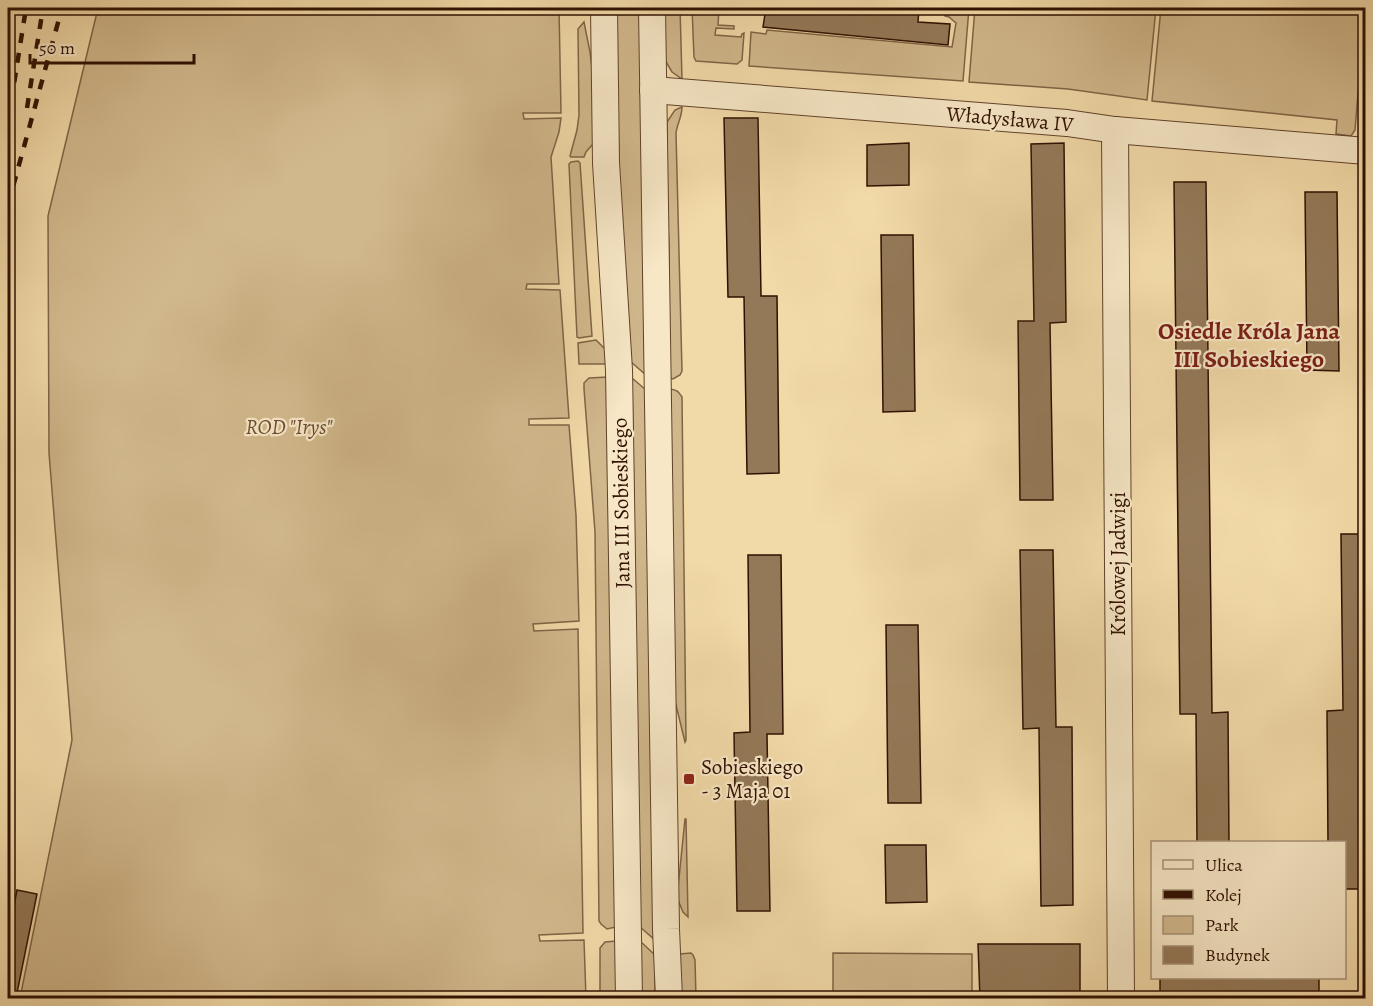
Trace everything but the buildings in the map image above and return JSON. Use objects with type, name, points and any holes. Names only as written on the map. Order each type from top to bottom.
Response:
[{"type":"street","name":"Jana III Sobieskiego","points":[[604,8],[606,163],[619,370],[629,999]]},
{"type":"street","name":"Jana III Sobieskiego","points":[[652,8],[669,999]]},
{"type":"street","name":"Władysława IV","points":[[653,90],[1067,123],[1115,130],[1365,151]]},
{"type":"street","name":"Królowej Jadwigi","points":[[1115,130],[1120,999]]},
{"type":"green space","name":"ROD \"Irys\"","points":[[98,8],[559,8],[561,113],[523,113],[524,119],[561,118],[551,157],[559,284],[527,284],[526,289],[560,290],[569,418],[529,419],[529,425],[569,425],[576,515],[579,621],[533,624],[534,631],[578,629],[583,933],[539,935],[540,941],[584,940],[586,998],[20,998],[72,740],[49,453],[48,216]]},
{"type":"green space","points":[[616,8],[640,8],[646,375],[631,362],[619,173]]},
{"type":"green space","points":[[664,8],[680,8],[682,79],[672,72],[665,60]]},
{"type":"green space","points":[[692,8],[719,8],[718,25],[734,26],[734,29],[716,28],[715,35],[741,37],[744,33],[742,60],[737,64],[696,61]]},
{"type":"green space","points":[[947,8],[969,8],[963,81],[749,66],[751,32],[766,34],[767,30],[952,47],[956,23],[945,16]]},
{"type":"green space","points":[[975,8],[1156,8],[1147,100],[1068,89],[969,82]]},
{"type":"green space","points":[[1161,8],[1365,8],[1355,130],[1351,136],[1336,134],[1337,120],[1152,101]]},
{"type":"green space","points":[[584,22],[593,77],[593,144],[584,157],[571,157],[579,115],[578,29]]},
{"type":"green space","points":[[682,107],[676,133],[682,371],[673,379],[669,378],[667,122],[675,110]]},
{"type":"green space","points":[[578,161],[580,163],[592,336],[579,338],[577,337],[569,164]]},
{"type":"green space","points":[[596,340],[606,350],[607,364],[579,364],[578,343]]},
{"type":"green space","points":[[608,377],[616,927],[607,929],[599,921],[595,532],[584,383],[589,378]]},
{"type":"green space","points":[[632,378],[646,390],[655,940],[640,927]]},
{"type":"green space","points":[[670,389],[677,391],[682,397],[685,742],[675,701]]},
{"type":"green space","points":[[686,819],[688,917],[678,900]]},
{"type":"green space","points":[[616,941],[617,998],[600,998],[600,948],[605,942]]},
{"type":"green space","points":[[640,941],[655,955],[655,998],[641,998]]},
{"type":"green space","points":[[691,953],[695,960],[696,998],[680,998],[680,954]]},
{"type":"green space","points":[[833,953],[972,954],[972,998],[833,998]]},
{"type":"railway","points":[[8,122],[26,8]]},
{"type":"railway","points":[[27,108],[43,8]]},
{"type":"railway","points":[[8,205],[62,8]]},
{"type":"place","name":"Sobieskiego - 3 Maja 01","points":[[689,779]]},
{"type":"district","name":"Osiedle Króla Jana III Sobieskiego","points":[[1249,345]]}]
